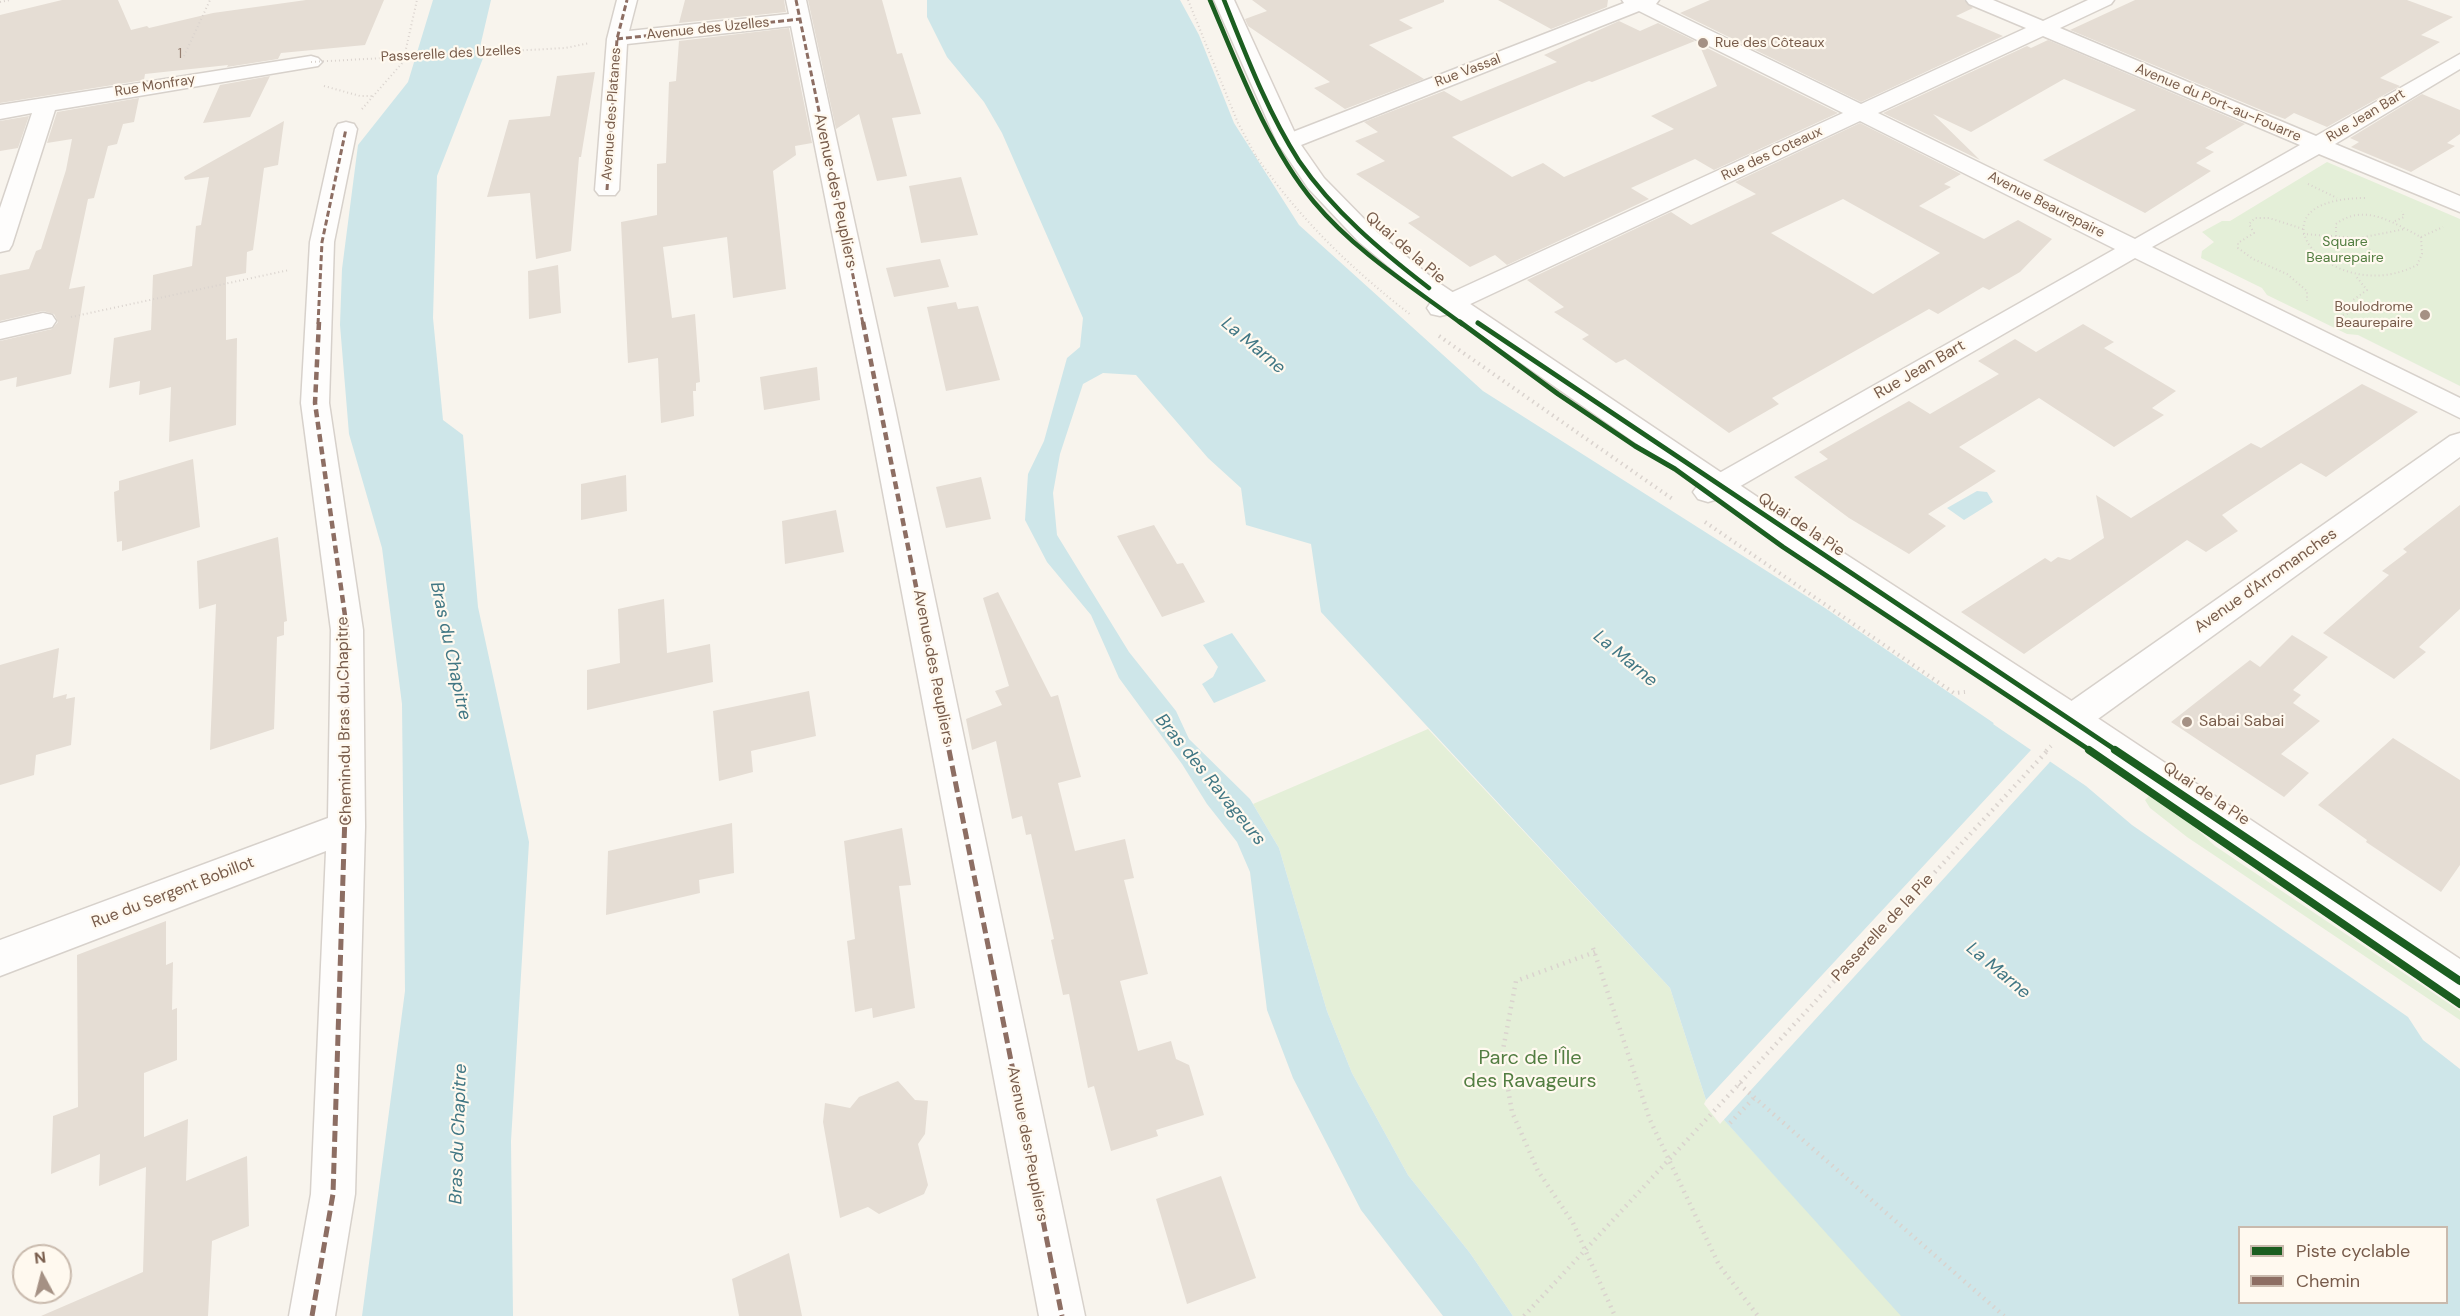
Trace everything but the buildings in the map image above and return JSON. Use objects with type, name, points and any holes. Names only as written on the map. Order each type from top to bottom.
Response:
[{"type":"street","name":"Avenue des Platanes","points":[[607,190],[617,39],[627,0]]},
{"type":"street","name":"Quai de la Pie","points":[[1224,0],[1260,85],[1288,142],[1316,183],[1368,237],[1445,306],[1708,498],[2062,732],[2460,981]]},
{"type":"street","name":"Avenue du Port-au-Fouarre","points":[[1976,0],[2460,205]]},
{"type":"street","name":"Rue des Coteaux","points":[[1445,306],[2104,0]]},
{"type":"street","name":"Rue Vassal","points":[[1288,142],[1640,1]]},
{"type":"street","name":"Avenue Beaurepaire","points":[[1640,1],[2139,245],[2460,409]]},
{"type":"street","name":"Avenue des Uzelles","points":[[617,39],[798,9]]},
{"type":"street","name":"Avenue des Peupliers","points":[[798,9],[884,420],[1062,1316]]},
{"type":"street","name":"Rue Jean Bart","points":[[1708,498],[2460,60]]},
{"type":"street","name":"Rue Monfray","points":[[0,112],[311,62]]},
{"type":"street","points":[[0,245],[46,104]]},
{"type":"street","name":"Chemin du Bras du Chapitre","points":[[312,1316],[333,1194],[347,827],[347,630],[315,403],[320,263],[346,129]]},
{"type":"street","points":[[0,331],[53,320]]},
{"type":"street","name":"Avenue d'Arromanches","points":[[2062,732],[2460,443]]},
{"type":"street","name":"Rue du Sergent Bobillot","points":[[0,958],[347,827]]},
{"type":"path","points":[[0,2],[10,0]]},
{"type":"path","points":[[184,56],[210,0]]},
{"type":"path","points":[[348,92],[373,96],[403,62],[417,0]]},
{"type":"path","points":[[1188,0],[1238,123],[1258,155]]},
{"type":"path","points":[[2306,182],[2337,198],[2372,198]]},
{"type":"path","points":[[2336,236],[2336,224],[2347,216],[2361,215],[2395,221],[2421,237],[2422,254],[2417,265],[2395,276],[2353,274],[2343,271],[2308,245],[2303,231],[2311,213],[2337,198]]},
{"type":"path","points":[[2395,221],[2404,217],[2404,212],[2396,205]]},
{"type":"path","points":[[2312,307],[2307,302],[2307,291],[2289,275],[2250,260],[2238,248],[2238,243],[2254,233],[2249,224],[2255,218],[2269,218],[2303,231],[2359,238],[2405,229]]},
{"type":"path","points":[[2319,255],[2339,259],[2366,257],[2371,250],[2359,238]]},
{"type":"path","points":[[53,320],[320,263]]},
{"type":"path","points":[[2329,315],[2347,314],[2353,300],[2367,290],[2353,274]]},
{"type":"path","points":[[1708,498],[1954,693],[1968,691]]},
{"type":"path","points":[[1615,1316],[1573,1223],[1538,1171],[1512,1112],[1502,1055],[1516,981],[1594,950],[1650,1120],[1719,1265],[1758,1316]]},
{"type":"path","points":[[1739,1084],[2004,1316]]},
{"type":"path","points":[[1730,1123],[1754,1098]]},
{"type":"green space","name":"Square Beaurepaire","points":[[2327,162],[2460,219],[2460,386],[2358,335],[2347,334],[2267,295],[2262,288],[2201,258],[2202,251],[2214,242],[2202,232],[2222,221],[2230,221]]},
{"type":"green space","name":"Parc de l'Île des Ravageurs","points":[[1428,729],[1670,988],[1706,1100],[1903,1316],[1513,1316],[1470,1253],[1408,1175],[1352,1073],[1327,1011],[1279,848],[1253,804]]},
{"type":"green space","points":[[2150,795],[2187,820],[2215,846],[2460,1011],[2460,1020],[2187,837],[2150,808],[2145,800]]},
{"type":"water","name":"Bras du Chapitre","points":[[433,0],[491,0],[480,47],[487,48],[437,176],[433,318],[443,420],[463,435],[478,607],[529,842],[511,1141],[513,1316],[362,1316],[405,991],[402,704],[382,548],[349,434],[340,325],[342,269],[358,145],[408,82]]},
{"type":"water","points":[[927,0],[1180,0],[1199,35],[1234,123],[1299,225],[1483,391],[1825,608],[2086,786],[2132,825],[2408,1017],[2423,1040],[2460,1069],[2460,1316],[1901,1316],[1706,1100],[1670,988],[1321,612],[1311,544],[1246,525],[1241,488],[1208,458],[1136,375],[1103,373],[1083,384],[1060,454],[1053,493],[1057,535],[1129,652],[1176,711],[1189,739],[1250,799],[1279,848],[1327,1011],[1352,1073],[1408,1175],[1470,1253],[1513,1316],[1443,1316],[1361,1210],[1293,1078],[1267,1010],[1250,872],[1237,842],[1207,804],[1182,764],[1119,678],[1091,615],[1047,562],[1025,520],[1028,474],[1044,441],[1067,358],[1080,347],[1083,318],[1002,133],[984,102],[947,57],[927,17]]},
{"type":"water","points":[[1977,491],[1987,492],[1993,502],[1964,520],[1947,508]]},
{"type":"water","points":[[1232,633],[1266,681],[1214,703],[1202,684],[1213,677],[1218,667],[1203,645]]},
{"type":"pier","points":[[1995,722],[2051,760],[2049,763],[1720,1124],[1704,1104],[1706,1100],[2031,750],[1993,724]]},
{"type":"marked path","points":[[607,190],[617,39],[627,0]]},
{"type":"marked path","points":[[796,0],[881,408],[1062,1316]]},
{"type":"marked path","points":[[617,39],[800,19]]},
{"type":"marked path","points":[[312,1316],[333,1194],[347,788],[347,630],[315,403],[322,242],[346,129]]},
{"type":"cycle path","points":[[1210,0],[1262,116],[1299,182],[1323,213],[1372,258],[1558,394],[1635,446],[1675,469],[1783,547],[1921,640],[2010,696],[2460,1004]]},
{"type":"cycle path","points":[[1224,0],[1269,107],[1300,162],[1350,221],[1429,288]]},
{"type":"cycle path","points":[[1478,323],[2460,981]]},
{"type":"place","name":"Rue des Côteaux","points":[[1703,43]]},
{"type":"place","name":"Boulodrome Beaurepaire","points":[[2425,315]]},
{"type":"place","name":"Sabai Sabai","points":[[2187,722]]},
{"type":"water label","name":"La Marne","points":[[1253,346]]},
{"type":"water label","name":"La Marne","points":[[1625,659]]},
{"type":"water label","name":"Bras des Ravageurs","points":[[1210,780]]},
{"type":"water label","name":"La Marne","points":[[1998,971]]}]
